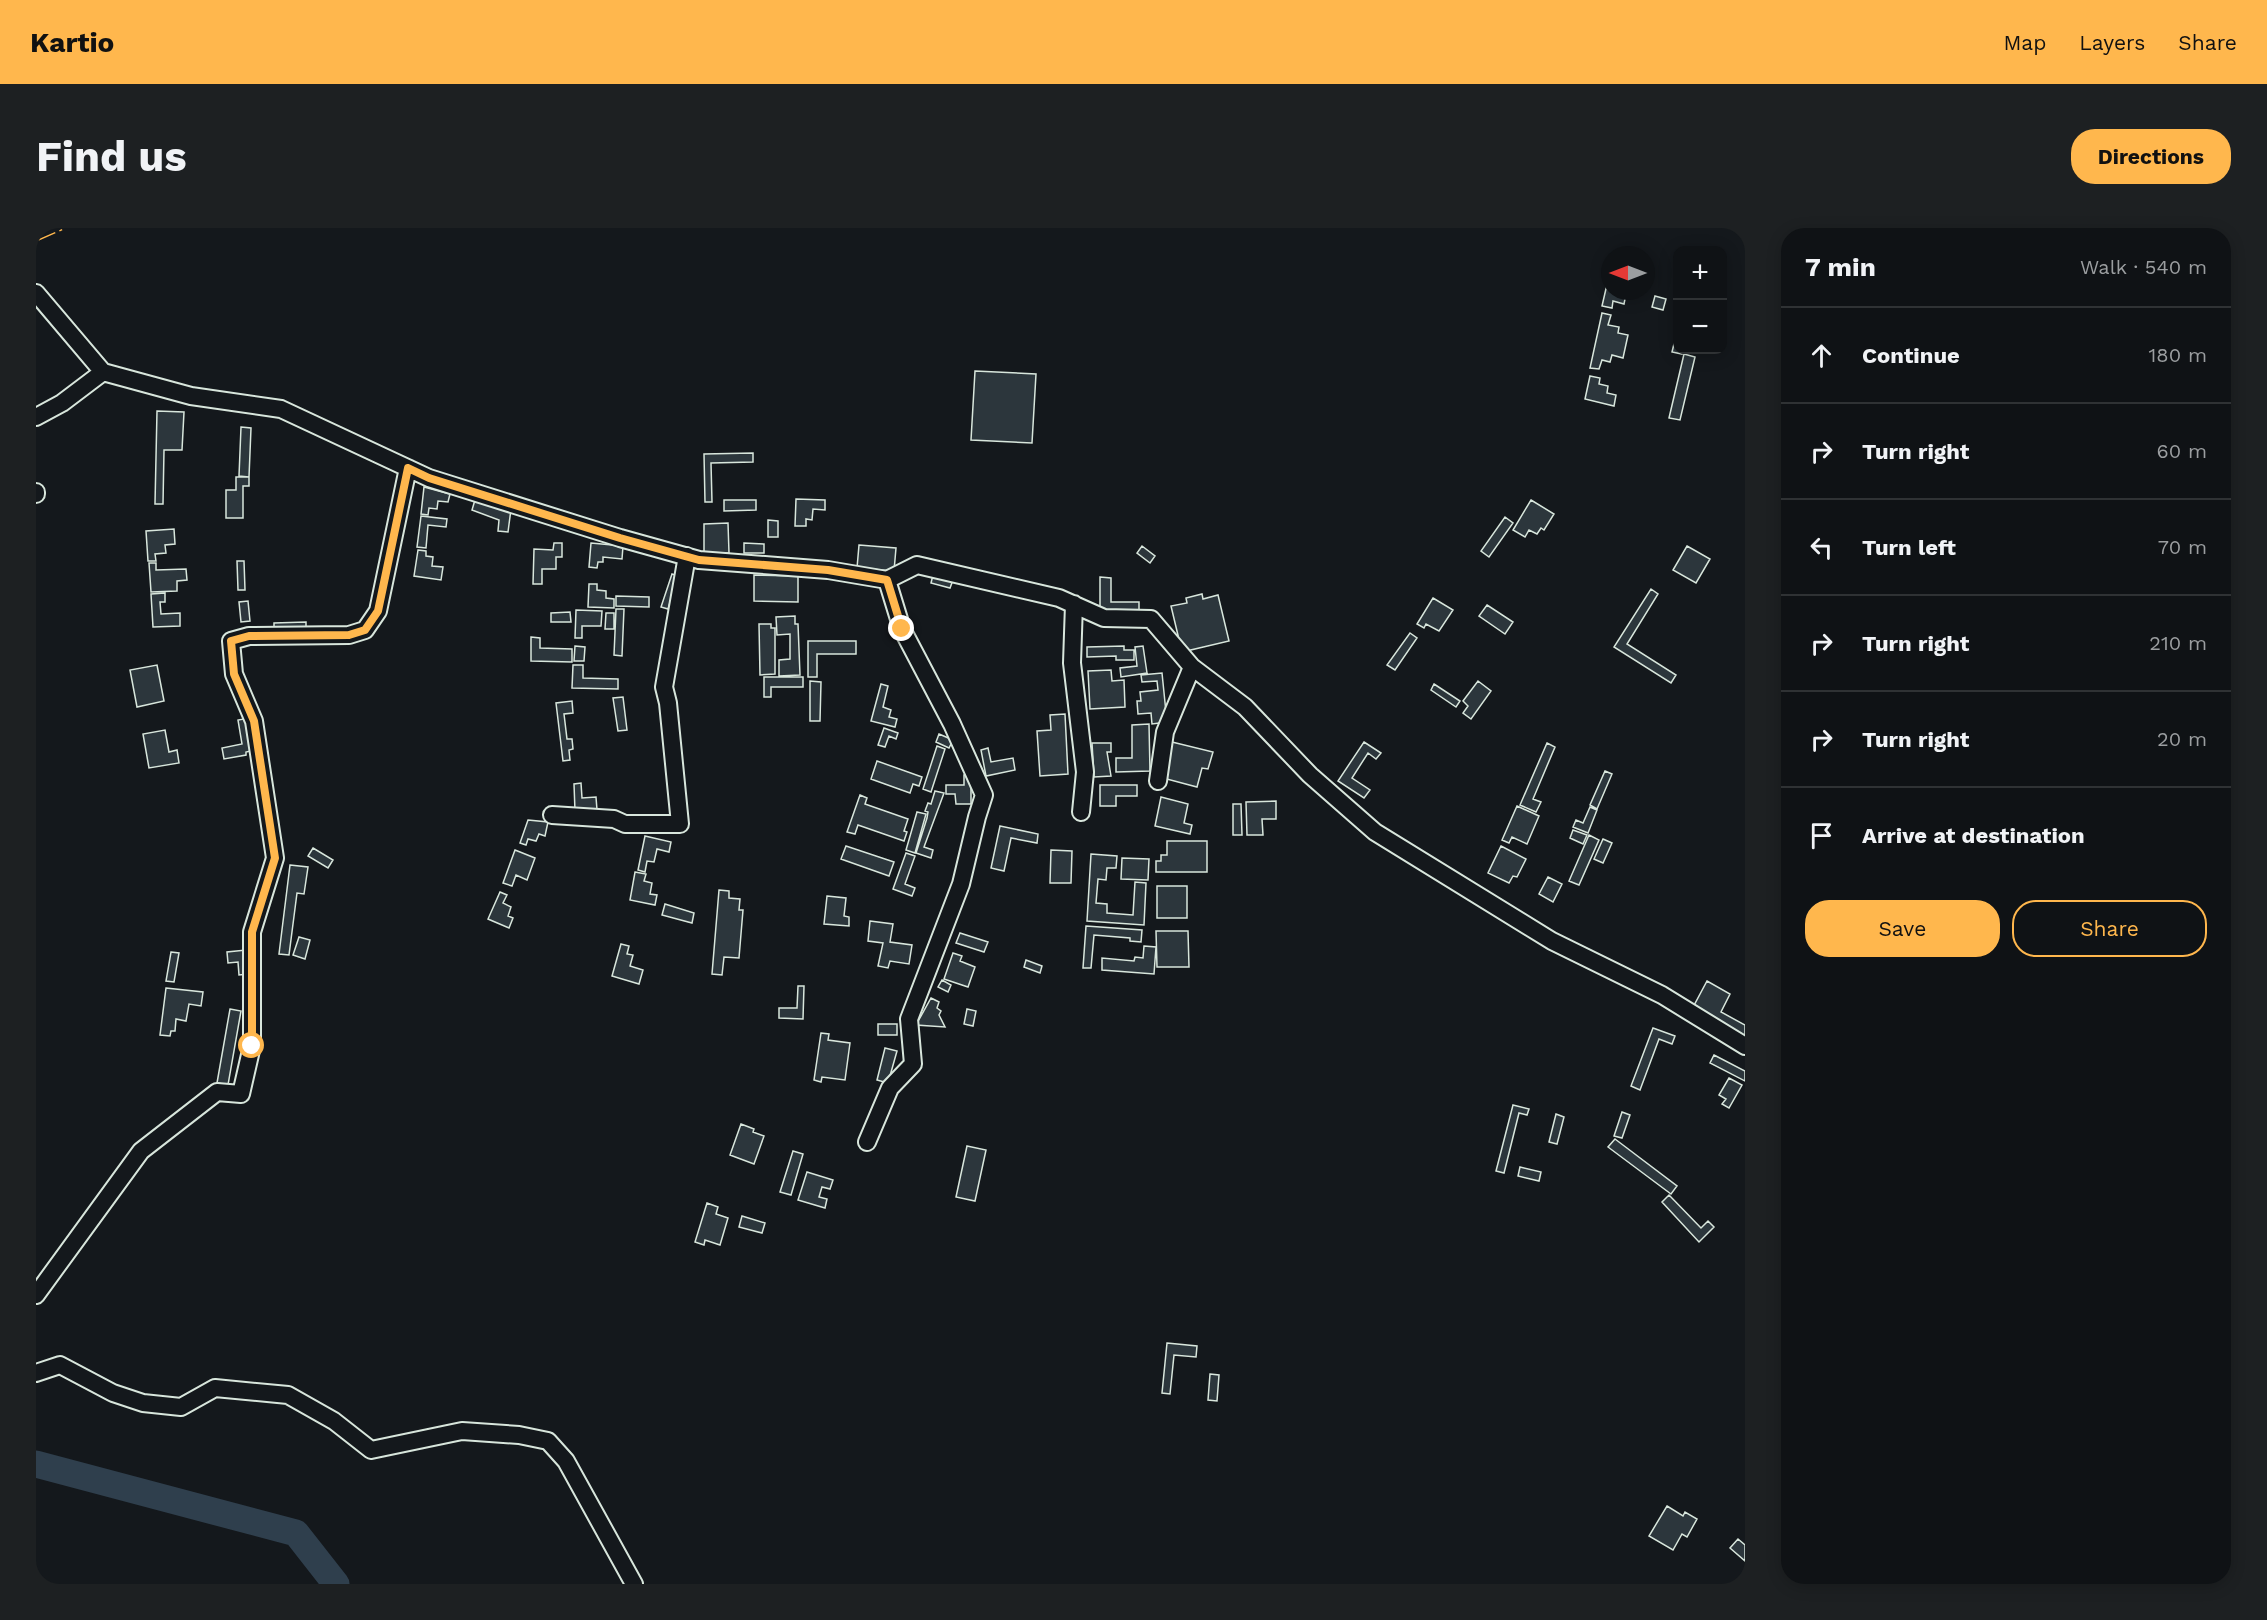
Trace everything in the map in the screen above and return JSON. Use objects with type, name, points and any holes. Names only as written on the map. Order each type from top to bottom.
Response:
[{"type":"street","points":[[36,293],[103,372],[191,396],[281,408],[429,478],[620,538],[699,560],[828,570],[887,580],[917,565],[1059,598],[1104,618],[1151,620],[1192,667],[1245,706],[1310,775],[1375,832],[1552,940],[1662,995],[1745,1046]]},
{"type":"street","points":[[36,417],[62,403],[103,372]]},
{"type":"street","points":[[36,1295],[141,1151],[217,1092],[241,1094],[252,1046],[252,932],[275,858],[254,721],[234,674],[231,641],[249,636],[349,635],[365,630],[378,611],[408,468]]},
{"type":"street","points":[[552,815],[614,819],[625,824],[680,824],[668,703],[664,687],[687,556]]},
{"type":"street","points":[[867,1142],[890,1088],[913,1064],[909,1019],[961,884],[984,795],[952,724],[902,629],[887,580]]},
{"type":"street","points":[[1074,604],[1072,663],[1085,772],[1081,812]]},
{"type":"street","points":[[1158,781],[1165,732],[1192,667]]},
{"type":"street","points":[[36,1373],[60,1365],[113,1393],[143,1403],[181,1407],[215,1388],[288,1395],[334,1421],[371,1450],[462,1431],[519,1435],[548,1442],[566,1461],[634,1584]]},
{"type":"building","points":[[1655,296],[1666,299],[1663,310],[1652,307]]},
{"type":"building","points":[[1603,300],[1625,300],[1624,304],[1613,301],[1612,308],[1602,306]]},
{"type":"building","points":[[1602,313],[1611,315],[1608,325],[1619,327],[1618,333],[1628,335],[1623,358],[1612,355],[1610,362],[1602,360],[1599,369],[1590,368]]},
{"type":"building","points":[[1684,354],[1695,357],[1680,420],[1669,418]]},
{"type":"building","points":[[975,371],[1036,374],[1032,443],[971,440]]},
{"type":"building","points":[[1590,376],[1600,378],[1599,384],[1608,386],[1607,393],[1616,395],[1614,406],[1585,399]]},
{"type":"building","points":[[157,411],[184,412],[182,450],[164,450],[163,504],[155,504]]},
{"type":"building","points":[[241,427],[251,428],[249,477],[239,476]]},
{"type":"building","points":[[753,453],[753,462],[711,463],[712,502],[705,502],[704,454]]},
{"type":"building","points":[[236,477],[249,477],[249,486],[243,486],[243,518],[226,518],[226,490],[236,490]]},
{"type":"building","points":[[424,487],[450,494],[448,502],[438,501],[437,509],[429,508],[428,515],[421,514]]},
{"type":"building","points":[[796,499],[825,500],[825,510],[813,509],[812,520],[806,519],[806,526],[795,526]]},
{"type":"building","points":[[475,500],[511,509],[508,532],[498,531],[499,520],[472,510]]},
{"type":"building","points":[[724,500],[756,500],[756,510],[724,511]]},
{"type":"building","points":[[1531,500],[1554,514],[1544,530],[1541,528],[1537,534],[1529,530],[1525,537],[1513,530]]},
{"type":"building","points":[[421,516],[447,519],[446,527],[428,525],[426,548],[417,547]]},
{"type":"building","points":[[1505,517],[1513,523],[1489,557],[1481,551]]},
{"type":"building","points":[[768,520],[778,521],[778,537],[768,537]]},
{"type":"building","points":[[728,523],[729,553],[704,553],[704,524]]},
{"type":"building","points":[[174,529],[175,544],[165,545],[166,553],[155,554],[156,561],[148,561],[146,531]]},
{"type":"building","points":[[554,543],[562,543],[562,557],[556,557],[556,569],[542,569],[542,584],[533,584],[534,549],[553,550]]},
{"type":"building","points":[[591,543],[623,546],[622,559],[603,557],[603,562],[598,562],[597,568],[589,567]]},
{"type":"building","points":[[744,543],[764,544],[764,553],[744,553]]},
{"type":"building","points":[[859,545],[896,548],[894,571],[857,568]]},
{"type":"building","points":[[1142,546],[1155,556],[1150,563],[1137,553]]},
{"type":"building","points":[[1687,546],[1710,559],[1696,583],[1673,570]]},
{"type":"building","points":[[418,550],[426,551],[426,556],[433,557],[432,566],[443,567],[441,580],[414,576]]},
{"type":"building","points":[[237,561],[244,561],[245,590],[238,590]]},
{"type":"building","points":[[149,563],[156,563],[156,570],[186,569],[187,580],[177,581],[177,591],[151,592]]},
{"type":"building","points":[[672,574],[678,576],[668,609],[661,607]]},
{"type":"building","points":[[754,575],[798,576],[798,602],[754,601]]},
{"type":"building","points":[[933,575],[953,580],[950,588],[931,583]]},
{"type":"building","points":[[1100,577],[1111,578],[1111,602],[1139,602],[1139,611],[1100,610]]},
{"type":"building","points":[[589,584],[597,584],[597,590],[606,591],[606,598],[614,599],[614,608],[588,607]]},
{"type":"building","points":[[1651,589],[1658,594],[1627,644],[1676,675],[1671,683],[1614,647]]},
{"type":"building","points":[[165,593],[165,602],[160,602],[161,614],[180,613],[180,626],[153,627],[151,594]]},
{"type":"building","points":[[1202,594],[1203,599],[1218,595],[1229,641],[1182,652],[1171,606],[1187,603],[1186,598]]},
{"type":"building","points":[[616,596],[649,597],[649,607],[616,606]]},
{"type":"building","points":[[1433,598],[1453,610],[1439,631],[1426,624],[1424,628],[1417,624]]},
{"type":"building","points":[[248,601],[250,621],[241,622],[239,602]]},
{"type":"building","points":[[1487,605],[1513,622],[1505,634],[1479,616]]},
{"type":"building","points":[[616,609],[624,609],[622,656],[614,655]]},
{"type":"building","points":[[576,610],[602,611],[601,626],[582,626],[582,638],[575,638]]},
{"type":"building","points":[[570,612],[571,622],[551,622],[551,613]]},
{"type":"building","points":[[606,613],[614,613],[614,629],[605,629]]},
{"type":"building","points":[[795,616],[795,624],[798,624],[800,675],[779,676],[779,660],[790,659],[790,634],[777,635],[776,617]]},
{"type":"building","points":[[306,622],[306,632],[274,633],[274,623]]},
{"type":"building","points":[[759,624],[771,624],[771,628],[775,628],[775,674],[760,675]]},
{"type":"building","points":[[1410,633],[1417,638],[1395,670],[1387,665]]},
{"type":"building","points":[[531,637],[540,638],[540,648],[572,649],[572,662],[531,661]]},
{"type":"building","points":[[808,641],[856,641],[856,654],[817,654],[817,677],[808,677]]},
{"type":"building","points":[[575,646],[585,647],[584,661],[574,661]]},
{"type":"building","points":[[1124,646],[1124,650],[1134,650],[1134,660],[1116,660],[1116,656],[1087,657],[1087,647]]},
{"type":"building","points":[[1143,646],[1147,673],[1121,677],[1120,668],[1137,666],[1135,647]]},
{"type":"building","points":[[157,665],[164,701],[137,707],[130,670]]},
{"type":"building","points":[[573,665],[583,665],[583,678],[618,679],[618,689],[572,688]]},
{"type":"building","points":[[1111,670],[1112,681],[1124,680],[1125,707],[1090,709],[1088,671]]},
{"type":"building","points":[[1162,673],[1167,722],[1152,724],[1151,713],[1138,714],[1137,701],[1141,701],[1140,692],[1158,690],[1157,681],[1142,682],[1141,675]]},
{"type":"building","points":[[764,677],[803,677],[803,687],[771,687],[771,697],[764,697]]},
{"type":"building","points":[[810,681],[821,682],[820,721],[810,721]]},
{"type":"building","points":[[1478,681],[1491,691],[1471,719],[1463,713],[1468,706],[1463,701]]},
{"type":"building","points":[[881,684],[888,686],[883,707],[891,710],[889,717],[897,719],[895,727],[871,721]]},
{"type":"building","points":[[1434,684],[1460,701],[1456,707],[1431,690]]},
{"type":"building","points":[[623,697],[627,730],[618,731],[613,698]]},
{"type":"building","points":[[572,701],[573,713],[564,714],[567,739],[572,739],[573,749],[569,750],[570,760],[563,761],[556,703]]},
{"type":"building","points":[[1065,714],[1068,774],[1040,776],[1037,731],[1051,730],[1050,715]]},
{"type":"building","points":[[249,718],[255,750],[246,752],[246,755],[224,759],[222,748],[242,744],[238,720]]},
{"type":"building","points":[[1149,724],[1150,771],[1116,772],[1116,758],[1132,758],[1132,725]]},
{"type":"building","points":[[884,728],[898,733],[896,739],[889,736],[885,747],[878,745]]},
{"type":"building","points":[[165,730],[169,752],[177,750],[179,763],[149,768],[143,734]]},
{"type":"building","points":[[939,734],[953,740],[949,748],[936,742]]},
{"type":"building","points":[[1172,742],[1213,752],[1208,769],[1202,768],[1197,787],[1163,778]]},
{"type":"building","points":[[1364,742],[1381,753],[1376,759],[1368,753],[1352,778],[1370,790],[1364,798],[1338,781]]},
{"type":"building","points":[[1092,743],[1111,743],[1111,752],[1107,752],[1111,776],[1094,777]]},
{"type":"building","points":[[1547,743],[1555,747],[1533,799],[1541,802],[1536,812],[1520,805]]},
{"type":"building","points":[[937,746],[945,749],[931,792],[923,789]]},
{"type":"building","points":[[988,748],[991,762],[1013,758],[1015,770],[986,776],[981,750]]},
{"type":"building","points":[[877,761],[922,777],[919,786],[913,784],[910,793],[871,779]]},
{"type":"building","points":[[1605,771],[1612,774],[1597,809],[1590,805]]},
{"type":"building","points":[[964,775],[971,775],[971,804],[956,804],[955,794],[946,794],[946,785],[964,785]]},
{"type":"building","points":[[581,783],[582,798],[596,797],[597,810],[575,811],[574,784]]},
{"type":"building","points":[[1100,785],[1137,785],[1137,796],[1116,796],[1116,806],[1100,806]]},
{"type":"building","points":[[935,791],[944,793],[924,847],[933,850],[931,858],[916,853],[927,818],[928,812],[925,811],[928,803],[931,804]]},
{"type":"building","points":[[860,795],[867,798],[865,804],[908,819],[904,841],[858,825],[855,834],[847,832]]},
{"type":"building","points":[[1161,797],[1188,804],[1184,823],[1192,825],[1190,834],[1155,826]]},
{"type":"building","points":[[1276,801],[1276,819],[1262,819],[1263,835],[1247,835],[1246,802]]},
{"type":"building","points":[[1233,804],[1241,804],[1242,835],[1233,835]]},
{"type":"building","points":[[1517,806],[1539,816],[1527,844],[1512,837],[1509,843],[1502,840]]},
{"type":"building","points":[[1590,807],[1597,810],[1588,833],[1573,827],[1576,820],[1583,823]]},
{"type":"building","points":[[917,812],[926,814],[915,853],[906,850]]},
{"type":"building","points":[[528,820],[548,822],[545,836],[539,834],[536,841],[528,839],[526,845],[520,843]]},
{"type":"building","points":[[1000,826],[1038,834],[1037,843],[1011,838],[1004,871],[991,868]]},
{"type":"building","points":[[1573,830],[1587,835],[1583,844],[1570,838]]},
{"type":"building","points":[[1589,835],[1599,840],[1579,885],[1569,881]]},
{"type":"building","points":[[645,836],[671,842],[669,852],[657,849],[654,862],[647,861],[645,872],[638,870]]},
{"type":"building","points":[[1603,839],[1612,843],[1603,863],[1594,859]]},
{"type":"building","points":[[1167,841],[1207,841],[1207,872],[1156,872],[1156,861],[1161,861],[1161,855],[1167,855]]},
{"type":"building","points":[[846,846],[894,862],[889,876],[841,859]]},
{"type":"building","points":[[1501,846],[1526,859],[1517,877],[1513,876],[1509,883],[1488,873]]},
{"type":"building","points":[[313,848],[333,860],[328,868],[308,856]]},
{"type":"building","points":[[515,850],[535,858],[527,880],[516,875],[512,886],[503,883]]},
{"type":"building","points":[[1051,850],[1072,851],[1071,883],[1050,883]]},
{"type":"building","points":[[906,853],[915,856],[905,884],[915,888],[912,896],[893,889]]},
{"type":"building","points":[[1091,854],[1117,856],[1116,868],[1107,868],[1106,880],[1098,879],[1096,903],[1107,904],[1107,913],[1133,915],[1135,882],[1146,883],[1144,925],[1087,921]]},
{"type":"building","points":[[1122,858],[1149,859],[1148,880],[1121,879]]},
{"type":"building","points":[[290,865],[308,867],[304,894],[297,893],[289,955],[279,954]]},
{"type":"building","points":[[635,872],[646,874],[644,881],[652,883],[650,894],[657,895],[655,905],[630,900]]},
{"type":"building","points":[[1548,877],[1562,884],[1553,902],[1539,894]]},
{"type":"building","points":[[1157,886],[1187,886],[1187,918],[1157,918]]},
{"type":"building","points":[[719,890],[729,891],[729,898],[740,899],[739,910],[743,910],[739,958],[724,957],[722,975],[712,974]]},
{"type":"building","points":[[500,892],[507,895],[503,903],[511,907],[508,916],[513,918],[509,928],[488,919]]},
{"type":"building","points":[[827,896],[846,898],[844,916],[849,917],[849,926],[824,924]]},
{"type":"building","points":[[665,904],[694,913],[692,923],[662,915]]},
{"type":"building","points":[[870,921],[893,924],[890,942],[912,945],[909,964],[890,961],[888,968],[878,966],[883,943],[868,941]]},
{"type":"building","points":[[1086,926],[1142,930],[1141,942],[1130,941],[1130,938],[1094,935],[1091,968],[1083,968]]},
{"type":"building","points":[[1156,931],[1188,931],[1189,967],[1157,967]]},
{"type":"building","points":[[960,933],[988,942],[984,952],[956,943]]},
{"type":"building","points":[[299,937],[310,940],[305,959],[293,955]]},
{"type":"building","points":[[621,944],[629,946],[627,954],[633,955],[630,966],[643,970],[639,984],[612,976]]},
{"type":"building","points":[[1144,946],[1156,947],[1154,974],[1102,970],[1102,958],[1134,961],[1135,957],[1143,958]]},
{"type":"building","points":[[246,950],[248,974],[239,975],[238,962],[228,963],[227,952]]},
{"type":"building","points":[[171,952],[179,953],[174,982],[166,981]]},
{"type":"building","points":[[953,953],[962,956],[960,961],[975,967],[968,987],[944,979]]},
{"type":"building","points":[[1026,960],[1042,966],[1040,973],[1024,967]]},
{"type":"building","points":[[942,980],[951,985],[948,992],[938,987]]},
{"type":"building","points":[[1707,981],[1730,994],[1721,1012],[1745,1025],[1745,1039],[1691,1011]]},
{"type":"building","points":[[798,986],[804,986],[803,1019],[779,1018],[779,1008],[797,1008]]},
{"type":"building","points":[[166,988],[203,992],[201,1006],[189,1004],[186,1021],[176,1019],[175,1031],[171,1031],[170,1036],[160,1035]]},
{"type":"building","points":[[931,998],[939,1002],[937,1008],[941,1011],[939,1015],[945,1027],[916,1025]]},
{"type":"building","points":[[230,1009],[241,1011],[228,1085],[217,1083]]},
{"type":"building","points":[[967,1009],[976,1011],[973,1026],[964,1024]]},
{"type":"building","points":[[878,1024],[897,1024],[897,1035],[878,1035]]},
{"type":"building","points":[[1653,1028],[1675,1036],[1672,1044],[1659,1039],[1640,1090],[1631,1086]]},
{"type":"building","points":[[821,1033],[829,1034],[828,1040],[850,1043],[845,1080],[822,1077],[821,1082],[814,1080]]},
{"type":"building","points":[[885,1048],[897,1051],[888,1083],[877,1080]]},
{"type":"building","points":[[1714,1055],[1745,1071],[1745,1081],[1710,1063]]},
{"type":"building","points":[[1729,1078],[1742,1085],[1729,1108],[1722,1104],[1726,1099],[1719,1095]]},
{"type":"building","points":[[1513,1105],[1529,1109],[1527,1115],[1519,1113],[1504,1173],[1496,1171]]},
{"type":"building","points":[[1622,1112],[1630,1115],[1622,1138],[1614,1136]]},
{"type":"building","points":[[1556,1114],[1564,1117],[1557,1144],[1549,1142]]},
{"type":"building","points":[[741,1124],[764,1136],[754,1164],[730,1155]]},
{"type":"building","points":[[1615,1139],[1677,1186],[1671,1194],[1608,1147]]},
{"type":"building","points":[[967,1146],[986,1150],[975,1201],[956,1197]]},
{"type":"building","points":[[793,1151],[803,1154],[791,1195],[780,1192]]},
{"type":"building","points":[[1520,1167],[1541,1172],[1539,1181],[1518,1176]]},
{"type":"building","points":[[807,1172],[833,1180],[830,1189],[822,1187],[819,1197],[827,1199],[825,1208],[798,1200]]},
{"type":"building","points":[[1669,1195],[1701,1228],[1708,1221],[1714,1227],[1699,1242],[1662,1202]]},
{"type":"building","points":[[707,1203],[718,1207],[716,1214],[728,1218],[720,1245],[705,1240],[704,1245],[695,1242]]},
{"type":"building","points":[[742,1216],[765,1223],[762,1233],[739,1227]]},
{"type":"building","points":[[1167,1343],[1197,1346],[1196,1357],[1174,1355],[1170,1394],[1162,1393]]},
{"type":"building","points":[[1210,1374],[1219,1375],[1217,1401],[1208,1400]]},
{"type":"building","points":[[1667,1506],[1683,1516],[1685,1512],[1697,1519],[1687,1537],[1682,1534],[1673,1550],[1649,1536]]},
{"type":"building","points":[[1738,1539],[1745,1545],[1745,1561],[1730,1548]]},
{"type":"waterway","points":[[36,1464],[296,1533],[336,1584]]},
{"type":"power","points":[[36,241],[66,228]]},
{"type":"route","points":[[252,1046],[252,932],[275,858],[254,721],[234,674],[231,641],[249,636],[349,635],[365,630],[378,611],[408,468],[429,478],[620,538],[699,560],[828,570],[887,580],[902,629]]}]
